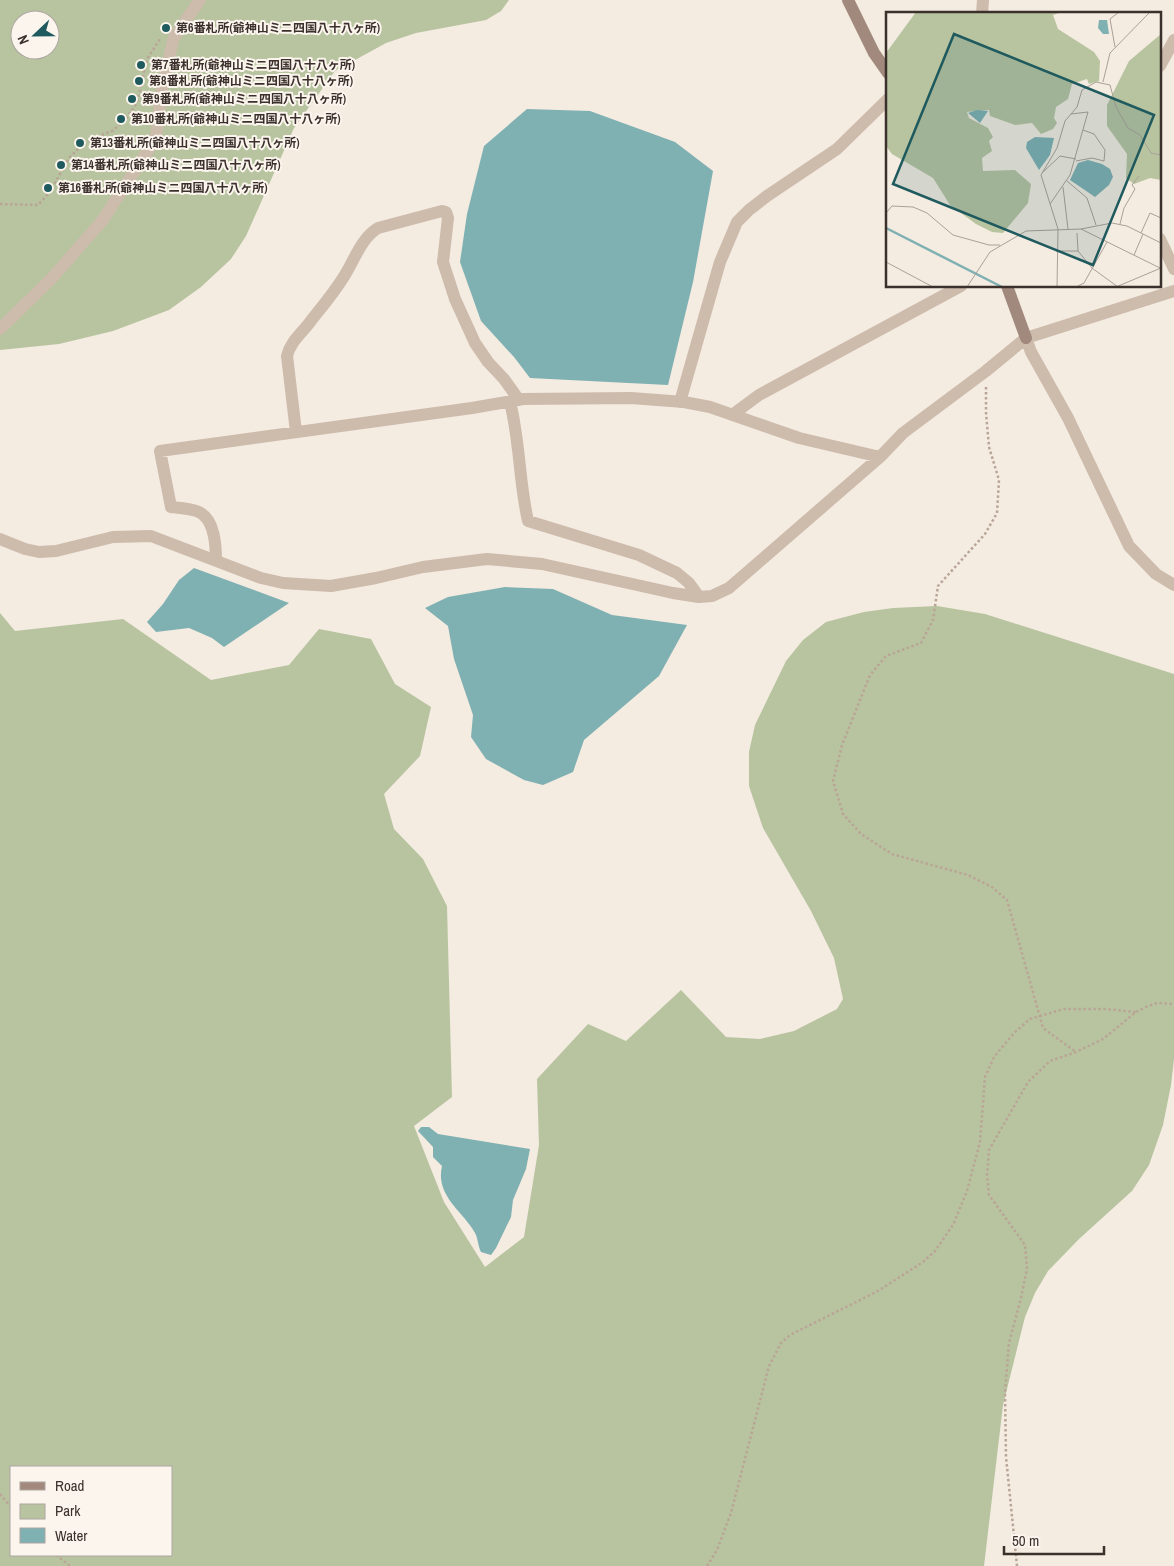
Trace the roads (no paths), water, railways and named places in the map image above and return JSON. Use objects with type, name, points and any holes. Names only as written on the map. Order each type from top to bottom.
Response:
[{"type":"street","points":[[0,329],[53,277],[102,221],[156,138],[162,88],[174,37],[200,0]]},
{"type":"street","points":[[848,0],[874,53],[886,70]]},
{"type":"street","points":[[1162,62],[1174,40]]},
{"type":"street","points":[[680,402],[720,262],[738,222],[749,210],[767,196],[837,149],[886,101]]},
{"type":"street","points":[[296,432],[287,356],[289,348],[343,279],[365,239],[371,232],[378,228],[442,211],[446,212],[448,218],[442,262],[455,299],[475,343],[488,362],[504,379],[515,401],[515,422],[524,504],[528,521],[639,554],[677,573],[689,583],[699,596]]},
{"type":"street","points":[[1162,243],[1174,269]]},
{"type":"street","points":[[732,415],[759,395],[957,288]]},
{"type":"street","points":[[1008,288],[1031,352],[1068,418],[1129,546],[1156,574],[1174,585]]},
{"type":"street","points":[[0,539],[38,552],[56,551],[113,537],[151,536],[262,578],[283,583],[331,586],[376,578],[423,566],[487,559],[542,564],[673,593],[712,596],[729,588],[880,457],[904,433],[1026,338],[1174,291]]},
{"type":"street","points":[[216,560],[216,544],[210,522],[200,512],[171,507],[160,450],[515,401],[630,398],[680,402],[710,407],[799,438],[880,457]]},
{"type":"water","points":[[527,109],[590,111],[675,142],[713,171],[693,282],[668,385],[530,378],[514,357],[481,321],[460,262],[467,214],[484,146]]},
{"type":"water","points":[[194,568],[289,603],[224,647],[212,638],[189,628],[156,632],[147,622],[163,604],[179,580]]},
{"type":"water","points":[[505,587],[553,589],[612,615],[687,625],[659,676],[584,740],[573,772],[543,785],[524,780],[486,759],[471,737],[473,715],[454,659],[448,626],[425,608],[448,597]]},
{"type":"water","points":[[421,1127],[429,1127],[438,1134],[530,1149],[526,1169],[513,1200],[511,1217],[491,1255],[481,1252],[475,1233],[446,1195],[441,1177],[442,1166],[433,1157],[433,1147],[418,1131]]},
{"type":"place","name":"第6番札所(爺神山ミニ四国八十八ヶ所)","points":[[166,28]]},
{"type":"place","name":"第7番札所(爺神山ミニ四国八十八ヶ所)","points":[[141,65]]},
{"type":"place","name":"第8番札所(爺神山ミニ四国八十八ヶ所)","points":[[139,81]]},
{"type":"place","name":"第9番札所(爺神山ミニ四国八十八ヶ所)","points":[[132,99]]},
{"type":"place","name":"第10番札所(爺神山ミニ四国八十八ヶ所)","points":[[121,119]]},
{"type":"place","name":"第13番札所(爺神山ミニ四国八十八ヶ所)","points":[[80,143]]},
{"type":"place","name":"第14番札所(爺神山ミニ四国八十八ヶ所)","points":[[61,165]]},
{"type":"place","name":"第16番札所(爺神山ミニ四国八十八ヶ所)","points":[[48,188]]}]
